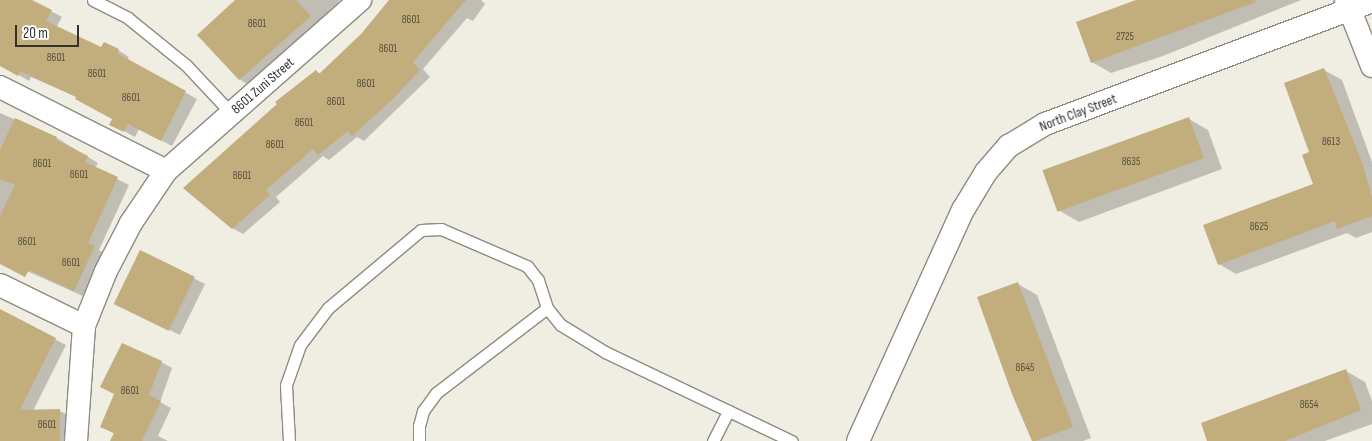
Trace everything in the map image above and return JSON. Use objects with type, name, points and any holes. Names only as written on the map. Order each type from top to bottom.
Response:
[{"type":"street","name":"8601 Zuni Street","points":[[76,441],[84,326],[122,239],[166,171],[360,0]]},
{"type":"street","name":"North Clay Street","points":[[858,441],[964,210],[986,172],[1009,146],[1045,124],[1348,5],[1372,1]]},
{"type":"street","points":[[1348,5],[1372,66]]},
{"type":"street","points":[[0,88],[166,171]]},
{"type":"street","points":[[0,285],[84,326]]},
{"type":"lane","points":[[93,0],[128,18],[186,65],[231,113]]},
{"type":"lane","points":[[289,441],[286,385],[300,345],[328,308],[420,230],[441,230],[526,266],[538,280],[547,308],[561,325],[605,352],[792,441]]},
{"type":"lane","points":[[419,441],[419,426],[423,411],[436,393],[547,308]]},
{"type":"lane","points":[[714,441],[728,411]]},
{"type":"building","points":[[0,0],[32,0],[52,10],[46,21],[101,47],[104,42],[119,49],[117,53],[186,91],[161,141],[128,124],[124,132],[109,125],[112,119],[75,99],[76,97],[20,71],[18,76],[0,66]]},
{"type":"building","points":[[235,0],[296,0],[311,16],[239,80],[197,35]]},
{"type":"building","points":[[389,0],[466,0],[413,62],[420,70],[392,100],[352,136],[348,131],[318,155],[313,149],[266,190],[270,195],[232,229],[183,188],[277,104],[275,102],[316,70],[319,74],[361,34]]},
{"type":"building","points":[[1136,0],[1255,0],[1256,2],[1091,63],[1076,22]]},
{"type":"building","points":[[1324,68],[1362,162],[1372,197],[1372,216],[1337,229],[1335,221],[1218,265],[1203,225],[1313,184],[1302,155],[1309,152],[1284,83]]},
{"type":"building","points":[[1189,117],[1204,158],[1057,212],[1042,170]]},
{"type":"building","points":[[15,118],[57,137],[56,140],[88,156],[85,162],[118,177],[88,243],[95,246],[74,291],[29,270],[25,277],[0,264],[0,216],[15,185],[0,179],[0,150]]},
{"type":"building","points":[[140,250],[195,277],[169,331],[114,304]]},
{"type":"building","points":[[1018,282],[1073,427],[1035,441],[1032,441],[1012,394],[977,297]]},
{"type":"building","points":[[0,309],[56,338],[20,410],[60,409],[60,441],[0,441]]},
{"type":"building","points":[[122,343],[162,361],[149,395],[161,401],[142,441],[110,441],[114,433],[100,427],[114,394],[100,387]]},
{"type":"building","points":[[1346,369],[1361,410],[1285,441],[1207,441],[1201,423]]}]
